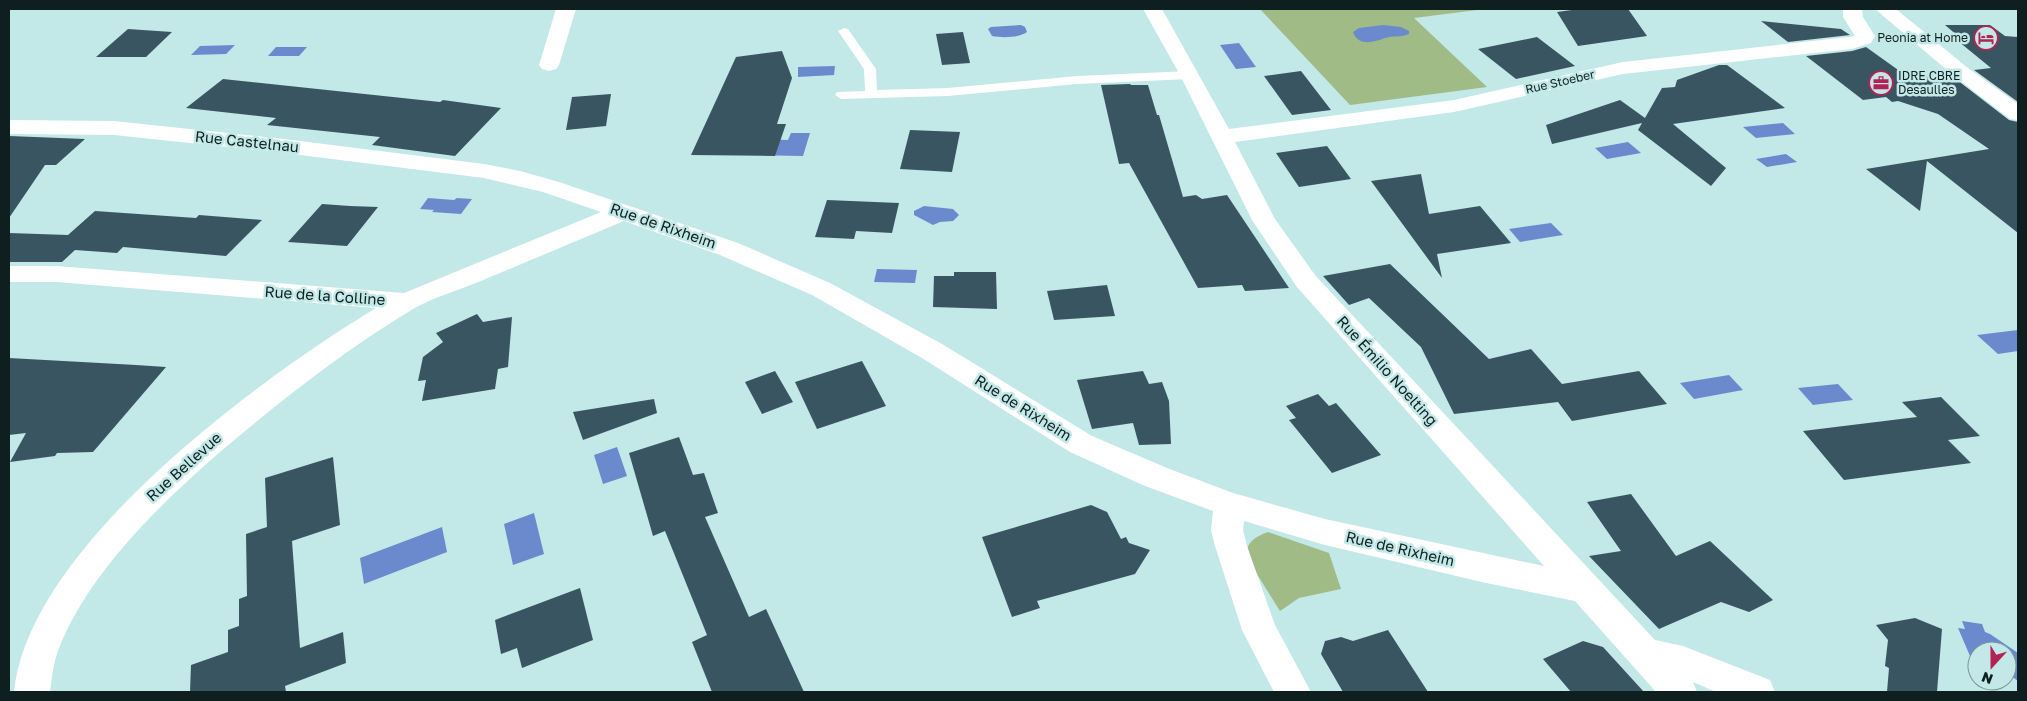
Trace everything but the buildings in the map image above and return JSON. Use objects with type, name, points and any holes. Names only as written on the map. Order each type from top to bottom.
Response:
[{"type":"street","points":[[549,65],[566,9]]},
{"type":"street","name":"Rue Émilio Noelting","points":[[1153,9],[1190,75],[1264,220],[1306,281],[1679,692]]},
{"type":"street","name":"Rue Stoeber","points":[[1221,136],[1454,106],[1623,68],[1852,43],[1864,39],[1866,36],[1853,17],[1853,9]]},
{"type":"street","points":[[1884,9],[1968,78],[2018,114]]},
{"type":"street","name":"Rue Castelnau","points":[[9,128],[114,128],[276,145],[484,171]]},
{"type":"street","name":"Rue de Rixheim","points":[[484,171],[520,178],[551,187],[762,262],[821,289],[932,351],[1081,444],[1117,461],[1229,504],[1325,532],[1486,569],[1583,588]]},
{"type":"street","name":"Rue de la Colline","points":[[9,274],[56,274],[406,302],[623,212]]},
{"type":"street","name":"Rue Bellevue","points":[[32,692],[36,665],[51,629],[72,590],[93,560],[123,525],[196,455],[268,396],[351,337],[406,302]]},
{"type":"street","points":[[1229,504],[1227,530],[1256,621],[1293,692]]},
{"type":"street","points":[[1644,654],[1683,662],[1757,692]]},
{"type":"lane","points":[[844,31],[870,69],[871,95]]},
{"type":"lane","points":[[841,95],[948,92],[1077,80],[1190,75]]},
{"type":"green space","points":[[1260,9],[1485,9],[1414,18],[1487,87],[1350,105]]},
{"type":"green space","points":[[1268,532],[1329,553],[1341,589],[1299,598],[1280,611],[1247,558],[1249,544]]},
{"type":"water","points":[[1021,25],[1025,27],[1027,32],[1015,36],[992,36],[988,29],[991,27]]},
{"type":"water","points":[[1383,25],[1401,27],[1409,31],[1409,34],[1363,42],[1355,37],[1353,32],[1359,28]]},
{"type":"water","points":[[1239,43],[1256,67],[1236,69],[1220,45]]},
{"type":"water","points":[[235,45],[226,54],[191,55],[200,46]]},
{"type":"water","points":[[276,47],[307,47],[299,56],[268,56]]},
{"type":"water","points":[[835,66],[834,75],[798,77],[798,67]]},
{"type":"water","points":[[1783,123],[1795,134],[1756,138],[1743,127]]},
{"type":"water","points":[[791,133],[810,133],[803,156],[751,155],[757,139],[788,140]]},
{"type":"water","points":[[1628,142],[1641,153],[1607,159],[1595,148]]},
{"type":"water","points":[[1786,154],[1797,162],[1767,167],[1756,159]]},
{"type":"water","points":[[428,198],[472,199],[461,214],[432,212],[434,210],[420,209]]},
{"type":"water","points":[[924,206],[953,209],[959,215],[953,221],[940,222],[933,225],[914,215],[914,211]]},
{"type":"water","points":[[1551,223],[1563,235],[1520,242],[1509,229]]},
{"type":"water","points":[[877,269],[917,270],[915,283],[874,282]]},
{"type":"water","points":[[2018,330],[2018,351],[1998,354],[1977,335]]},
{"type":"water","points":[[1729,375],[1743,390],[1694,399],[1680,383]]},
{"type":"water","points":[[1838,384],[1853,400],[1813,405],[1798,388]]},
{"type":"water","points":[[617,447],[627,476],[603,484],[594,455]]},
{"type":"water","points":[[534,513],[544,554],[513,565],[504,524]]},
{"type":"water","points":[[442,527],[447,552],[364,584],[360,558]]},
{"type":"water","points":[[1962,621],[1982,624],[1985,632],[2000,641],[1967,641],[1967,649],[1958,628],[1965,629]]},
{"type":"water","points":[[2017,652],[2018,653],[2017,680]]},
{"type":"place","name":"Peonia at Home","points":[[1986,38]]},
{"type":"place","name":"IDRE CBRE Desaulles","points":[[1881,83]]}]
